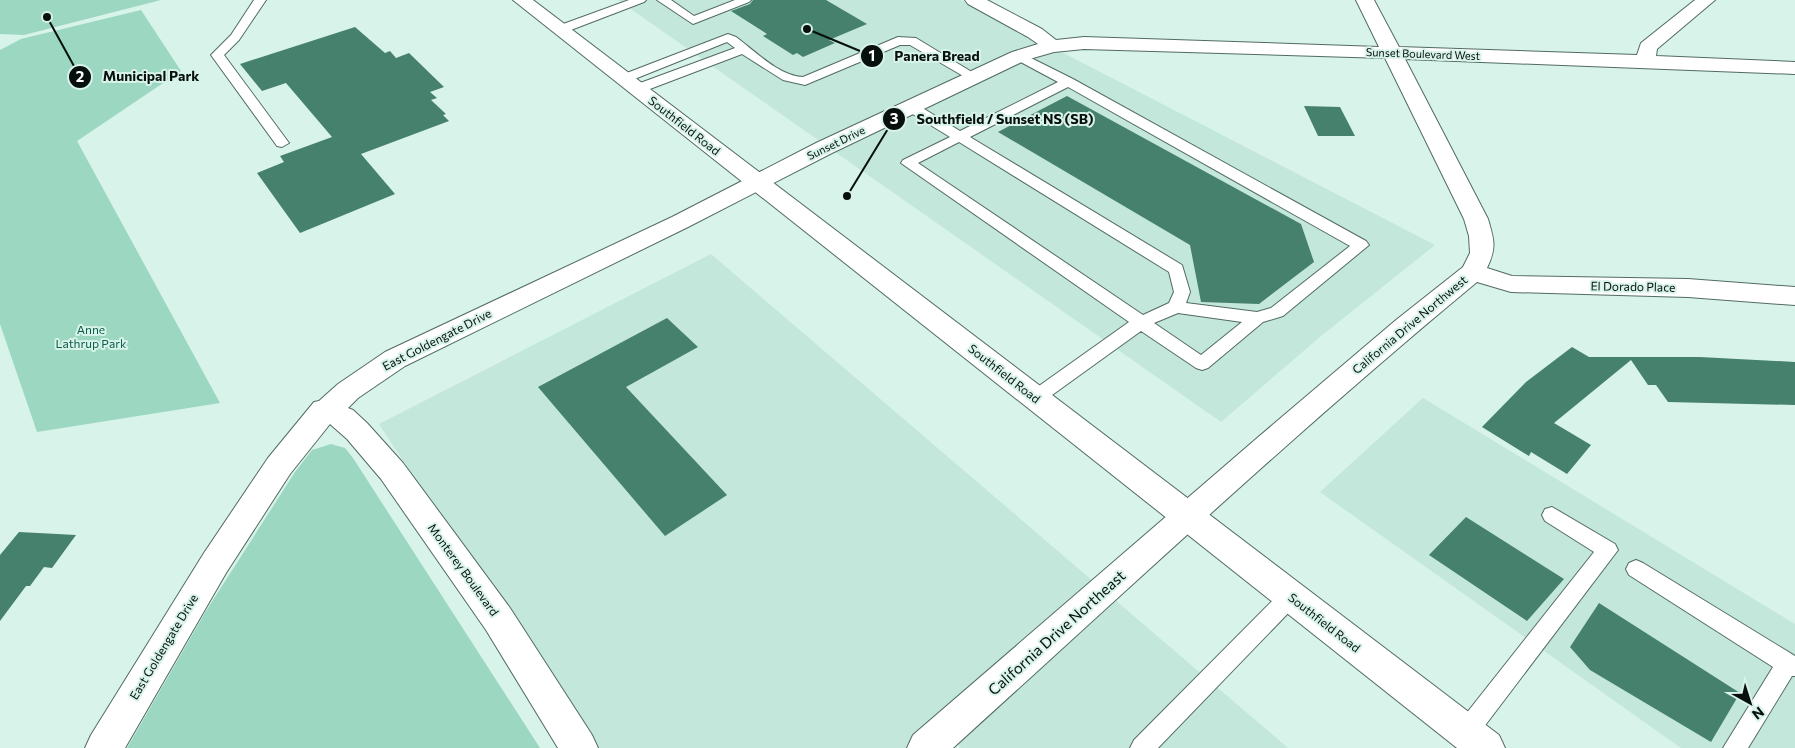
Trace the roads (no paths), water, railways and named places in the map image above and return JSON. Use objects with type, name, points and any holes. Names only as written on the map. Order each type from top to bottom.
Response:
[{"type":"street","name":"Southfield Road","points":[[522,0],[1476,740]]},
{"type":"street","points":[[974,0],[1016,21],[1052,46]]},
{"type":"street","name":"California Drive Northwest","points":[[1188,517],[1405,327],[1473,272],[1482,253],[1481,236],[1476,219],[1409,86],[1390,53],[1365,0]]},
{"type":"street","points":[[1647,61],[1646,53],[1648,47],[1706,0]]},
{"type":"street","name":"Sunset Boulevard West","points":[[1052,46],[1084,43],[1647,61],[1795,68]]},
{"type":"street","name":"Sunset Drive","points":[[759,183],[824,148],[974,77],[1019,56],[1052,46]]},
{"type":"street","name":"East Goldengate Drive","points":[[104,748],[240,524],[279,466],[324,410],[395,359],[759,183]]},
{"type":"street","name":"El Dorado Place","points":[[1473,272],[1511,284],[1688,288],[1795,296]]},
{"type":"street","name":"Monterey Boulevard","points":[[324,410],[343,418],[392,471],[498,619],[579,748]]},
{"type":"street","name":"California Drive Northeast","points":[[926,748],[1188,517]]},
{"type":"lane","points":[[260,0],[235,37],[217,55],[282,143]]},
{"type":"lane","points":[[560,30],[640,0]]},
{"type":"lane","points":[[663,0],[693,20],[745,0]]},
{"type":"lane","points":[[630,84],[728,38],[785,78],[798,82],[805,81],[898,41],[912,41],[974,77]]},
{"type":"lane","points":[[630,84],[744,49]]},
{"type":"lane","points":[[1019,56],[1068,82],[1361,245],[1277,312],[1257,318],[1202,364],[908,163],[1068,82]]},
{"type":"lane","points":[[911,107],[1176,269],[1182,292],[1176,307]]},
{"type":"lane","points":[[1035,398],[1140,323],[1176,307],[1257,318]]},
{"type":"lane","points":[[1476,740],[1608,550],[1552,515]]},
{"type":"lane","points":[[1636,569],[1791,665],[1735,748]]},
{"type":"lane","points":[[1142,748],[1290,597]]},
{"type":"place","name":"Municipal Park","points":[[47,17]]},
{"type":"place","name":"Panera Bread","points":[[807,29]]},
{"type":"place","name":"Southfield / Sunset NS (SB)","points":[[847,196]]},
{"type":"park label","name":"Anne Lathrup Park","points":[[91,337]]}]
